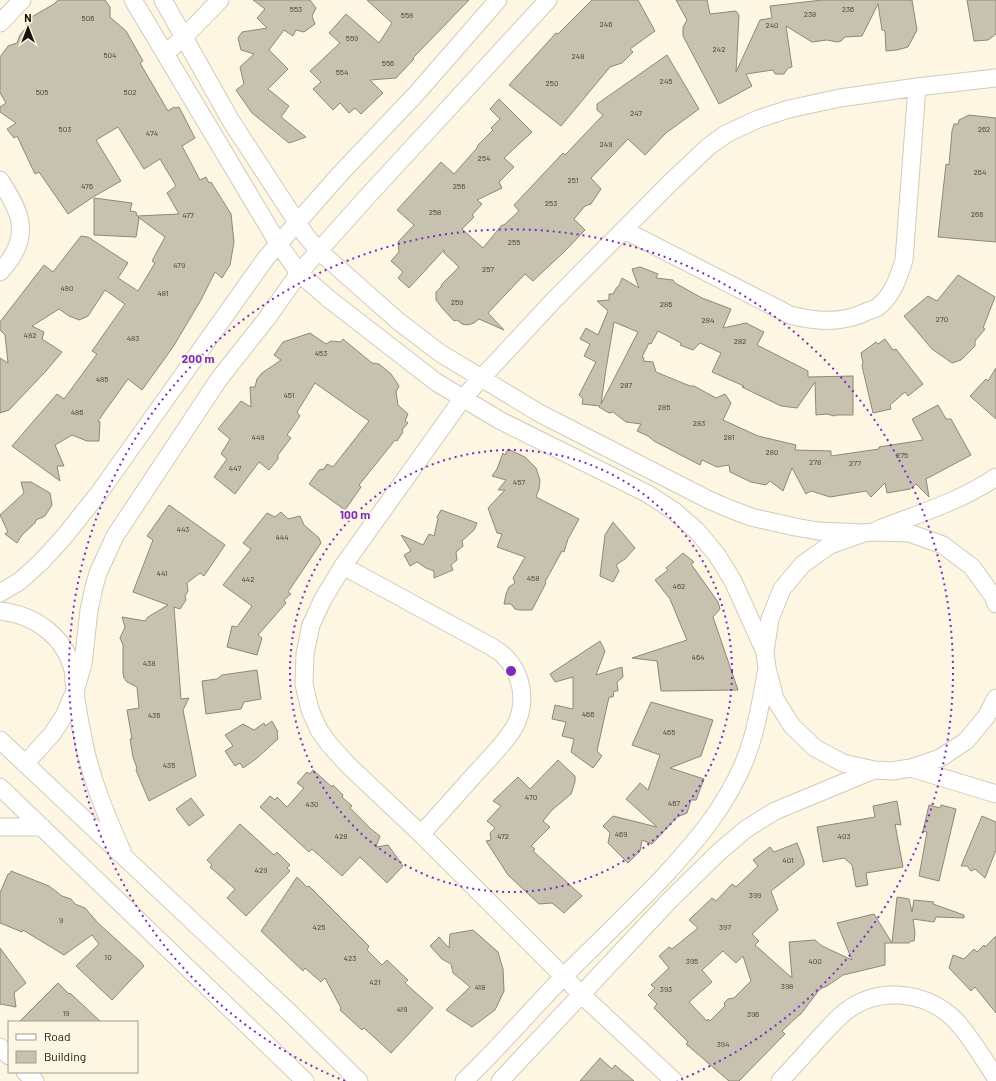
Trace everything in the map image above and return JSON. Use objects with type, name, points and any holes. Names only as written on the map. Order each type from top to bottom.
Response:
[{"type":"street","points":[[0,23],[22,0]]},
{"type":"street","points":[[133,0],[278,243],[299,273],[371,333],[436,382],[501,421],[648,494],[674,511],[697,531],[717,555],[733,580],[766,660],[776,699],[792,726],[815,748],[843,763],[874,770],[892,771],[911,768],[940,758],[966,741],[986,717],[996,698]]},
{"type":"street","points":[[163,0],[185,36],[231,121],[306,236],[319,251],[398,321],[440,353],[539,413],[709,500],[730,509],[751,517],[796,527],[833,532],[909,533],[943,545],[972,567],[993,596],[996,604]]},
{"type":"street","points":[[164,54],[185,36],[220,0]]},
{"type":"street","points":[[0,593],[20,580],[41,562],[82,515],[278,243],[416,94],[498,0]]},
{"type":"street","points":[[25,764],[52,734],[64,716],[75,691],[83,664],[89,610],[94,587],[98,573],[115,536],[219,379],[268,317],[299,273],[548,0]]},
{"type":"street","points":[[674,1081],[582,995],[421,834],[347,764],[329,744],[319,730],[310,710],[304,684],[305,654],[311,625],[323,599],[343,566],[463,398],[553,301],[670,183],[708,147],[726,134],[758,119],[789,109],[840,98],[996,78]]},
{"type":"street","points":[[624,230],[772,308],[790,315],[808,320],[826,321],[845,319],[874,309],[879,306],[888,296],[900,272],[904,260],[917,87]]},
{"type":"street","points":[[0,180],[14,202],[21,222],[18,245],[13,255],[0,272]]},
{"type":"street","points":[[464,1081],[564,977],[652,889],[697,840],[716,815],[732,788],[745,760],[755,730],[766,660],[770,620],[782,589],[803,564],[830,545],[950,502],[996,478]]},
{"type":"street","points":[[343,566],[492,647],[504,656],[514,668],[520,682],[523,697],[521,712],[515,727],[421,834]]},
{"type":"street","points":[[0,611],[20,615],[31,620],[54,635],[66,652],[73,670],[81,728],[89,765],[111,828],[125,858]]},
{"type":"street","points":[[0,740],[290,1013],[359,1081]]},
{"type":"street","points":[[911,768],[996,794]]},
{"type":"street","points":[[500,1081],[668,902],[720,851],[746,829],[776,811],[874,770]]},
{"type":"street","points":[[0,787],[305,1081]]},
{"type":"street","points":[[0,828],[42,827]]},
{"type":"street","points":[[780,1081],[845,1012],[860,1003],[876,997],[893,995],[910,996],[926,1000],[941,1008],[962,1028],[996,1078]]},
{"type":"street","points":[[0,1048],[8,1055]]},
{"type":"street","points":[[26,1073],[35,1081]]},
{"type":"building","points":[[58,0],[105,0],[110,7],[110,17],[126,31],[143,61],[140,63],[168,111],[174,107],[179,107],[195,138],[182,146],[200,180],[206,177],[209,183],[211,182],[231,214],[234,242],[230,265],[222,278],[215,272],[201,300],[173,347],[142,390],[128,379],[98,421],[100,422],[99,441],[87,441],[72,435],[55,445],[64,466],[57,466],[60,481],[12,446],[57,394],[64,399],[97,354],[92,351],[125,304],[105,290],[88,316],[79,320],[69,316],[59,309],[32,326],[44,332],[42,339],[62,352],[9,410],[0,413],[0,358],[8,363],[5,335],[0,330],[0,322],[44,265],[53,272],[81,236],[88,237],[128,263],[118,278],[138,291],[155,263],[152,261],[165,237],[138,217],[136,237],[94,235],[94,198],[132,203],[130,211],[136,212],[137,216],[179,214],[167,193],[176,186],[160,159],[144,169],[118,127],[96,140],[121,181],[93,197],[68,214],[39,172],[35,174],[17,136],[14,138],[7,129],[16,123],[0,112],[0,107],[6,103],[0,93],[0,57],[8,46],[17,43],[20,35],[26,28],[28,19],[54,4]]},
{"type":"building","points":[[253,0],[310,0],[316,8],[312,16],[315,24],[304,32],[296,30],[293,36],[284,30],[269,50],[288,69],[268,89],[289,106],[281,117],[306,137],[289,143],[252,113],[236,90],[244,84],[240,67],[254,54],[241,50],[238,38],[242,32],[267,28],[257,18],[265,9]]},
{"type":"building","points":[[367,0],[469,0],[413,58],[414,59],[396,78],[370,80],[383,93],[361,114],[355,108],[349,113],[340,103],[333,110],[313,89],[321,82],[310,71],[340,43],[329,33],[346,14],[379,43],[392,23]]},
{"type":"building","points":[[592,0],[638,0],[655,31],[630,49],[633,52],[622,63],[610,67],[561,126],[509,85],[556,33],[558,34]]},
{"type":"building","points":[[676,0],[707,0],[710,14],[736,11],[739,15],[736,72],[760,20],[772,18],[770,6],[822,0],[912,0],[917,30],[908,47],[886,51],[885,31],[882,30],[878,4],[862,36],[845,37],[841,41],[837,42],[827,40],[812,42],[786,26],[792,67],[788,68],[784,74],[775,74],[773,70],[746,74],[752,86],[719,104],[683,36],[683,27],[687,20]]},
{"type":"building","points":[[967,0],[996,0],[996,34],[988,40],[974,41]]},
{"type":"building","points":[[667,55],[699,109],[666,133],[645,155],[628,139],[591,178],[601,189],[591,204],[585,206],[574,219],[585,230],[533,281],[525,274],[488,313],[504,330],[479,319],[474,323],[467,325],[462,324],[457,320],[454,321],[436,300],[436,292],[459,267],[444,253],[444,250],[409,288],[398,278],[403,272],[391,261],[399,252],[398,242],[414,225],[397,210],[441,162],[454,174],[478,145],[493,130],[491,128],[500,119],[490,109],[499,99],[532,132],[504,158],[514,167],[499,182],[502,188],[477,200],[482,204],[472,215],[474,217],[462,229],[483,248],[502,225],[504,225],[519,211],[514,205],[563,153],[565,155],[603,115],[597,110],[597,104]]},
{"type":"building","points":[[969,115],[996,118],[996,242],[938,237],[946,164],[949,165],[952,131],[954,124],[958,124],[959,120]]},
{"type":"building","points":[[640,267],[658,274],[656,278],[673,280],[675,283],[702,298],[731,309],[723,328],[746,323],[764,332],[757,345],[808,371],[808,377],[853,376],[853,415],[816,415],[815,382],[797,408],[781,406],[742,387],[744,386],[712,372],[721,353],[700,343],[693,350],[680,345],[681,343],[658,331],[651,344],[649,343],[642,357],[644,358],[643,361],[653,362],[656,372],[690,386],[694,386],[716,398],[725,394],[731,403],[723,420],[758,436],[796,445],[795,450],[831,451],[831,456],[879,449],[879,447],[923,440],[912,419],[938,405],[946,419],[951,419],[971,455],[926,479],[929,497],[916,484],[910,489],[887,493],[885,483],[871,497],[866,491],[830,497],[811,491],[806,494],[792,468],[783,491],[770,481],[766,485],[751,482],[730,472],[729,465],[717,467],[702,460],[700,465],[637,431],[641,424],[626,422],[613,412],[609,413],[599,407],[600,406],[582,404],[583,399],[579,395],[596,362],[584,356],[590,344],[580,339],[586,328],[598,335],[608,311],[597,301],[609,300],[609,294],[613,294],[619,286],[622,278],[639,288],[632,269]],"holes":[[[614,322],[638,332],[601,404]]]},
{"type":"building","points":[[958,275],[995,297],[983,328],[985,329],[975,341],[975,346],[961,360],[952,363],[932,349],[904,316],[928,296],[937,301]]},
{"type":"building","points":[[310,333],[326,344],[331,341],[341,342],[343,339],[372,363],[379,364],[391,374],[399,386],[396,392],[398,405],[408,414],[405,421],[408,423],[402,430],[403,432],[359,485],[361,487],[345,510],[309,484],[319,470],[324,469],[327,464],[333,467],[369,421],[315,383],[297,412],[300,416],[287,435],[291,438],[269,470],[259,462],[235,494],[214,477],[227,459],[221,454],[230,439],[218,429],[241,401],[251,407],[250,387],[255,387],[257,379],[262,373],[281,360],[274,355],[283,342]]},
{"type":"building","points":[[885,339],[893,350],[896,349],[923,384],[908,396],[905,392],[890,405],[891,409],[873,413],[862,366],[863,363],[861,353],[876,342],[878,344]]},
{"type":"building","points":[[996,368],[996,419],[970,396],[986,379],[988,381]]},
{"type":"building","points":[[508,449],[525,457],[536,468],[540,480],[536,497],[579,519],[568,539],[564,552],[562,551],[532,610],[519,610],[515,609],[511,604],[504,604],[509,587],[515,583],[513,578],[525,557],[497,547],[502,534],[497,533],[488,508],[505,490],[498,490],[506,480],[492,476],[497,469],[503,453],[505,455]]},
{"type":"building","points":[[21,482],[31,482],[50,493],[52,505],[45,516],[36,520],[35,523],[22,535],[17,543],[5,534],[8,532],[0,515],[24,493]]},
{"type":"building","points":[[169,505],[225,545],[204,576],[200,573],[187,583],[188,591],[185,596],[186,600],[180,609],[174,607],[181,699],[189,698],[183,710],[196,776],[149,801],[136,770],[137,768],[133,757],[130,739],[132,739],[127,710],[139,708],[137,687],[127,682],[124,678],[123,645],[120,638],[125,627],[122,617],[145,621],[148,617],[168,605],[133,592],[153,540],[147,536]]},
{"type":"building","points":[[441,510],[477,523],[474,530],[462,541],[463,546],[456,552],[457,560],[451,565],[453,570],[434,578],[434,571],[417,562],[410,566],[404,555],[411,551],[401,535],[423,545],[429,534],[434,536],[438,519],[437,517]]},
{"type":"building","points":[[281,512],[288,519],[300,516],[304,525],[319,538],[321,543],[288,592],[291,594],[284,600],[286,603],[258,635],[262,638],[257,655],[227,647],[232,626],[237,627],[252,606],[223,585],[251,549],[243,543],[267,513],[275,517]]},
{"type":"building","points":[[613,522],[635,548],[625,559],[616,565],[619,571],[613,582],[600,576],[605,535]]},
{"type":"building","points":[[683,553],[694,562],[691,564],[718,602],[720,609],[713,617],[738,690],[661,691],[657,661],[632,658],[687,640],[670,599],[655,580],[668,570],[666,568]]},
{"type":"building","points":[[600,641],[605,651],[596,675],[622,667],[623,677],[617,682],[618,691],[614,691],[613,697],[609,697],[597,751],[602,756],[593,768],[571,752],[574,739],[562,736],[566,722],[552,719],[555,705],[573,709],[573,677],[555,682],[550,674]]},
{"type":"building","points":[[257,670],[261,699],[244,702],[241,709],[206,714],[202,681],[217,679],[222,675]]},
{"type":"building","points":[[651,702],[713,720],[701,756],[670,768],[704,779],[696,800],[691,800],[687,813],[677,817],[652,844],[642,840],[640,851],[628,863],[608,843],[610,833],[603,826],[613,816],[657,827],[626,799],[640,783],[648,790],[660,755],[632,745]]},
{"type":"building","points":[[272,721],[278,732],[278,739],[256,759],[243,768],[240,763],[235,766],[225,751],[233,746],[225,735],[243,724],[254,730],[264,723],[265,726]]},
{"type":"building","points":[[558,760],[575,776],[575,782],[571,794],[552,810],[543,821],[550,827],[531,846],[535,849],[533,851],[582,896],[564,913],[552,903],[539,904],[508,875],[486,841],[491,840],[490,833],[495,828],[487,821],[501,806],[493,801],[518,777],[530,789]]},
{"type":"building","points":[[313,770],[332,787],[333,785],[343,795],[342,797],[352,806],[350,808],[380,836],[376,847],[388,845],[403,866],[387,883],[360,857],[342,876],[312,849],[309,852],[260,807],[270,796],[275,800],[277,797],[287,807],[304,788],[297,783],[307,772],[310,774]]},
{"type":"building","points":[[191,798],[204,815],[189,826],[176,809]]},
{"type":"building","points":[[897,801],[901,825],[895,824],[903,867],[866,873],[868,885],[856,887],[852,865],[844,858],[823,862],[817,827],[875,817],[873,806]]},
{"type":"building","points":[[929,805],[940,808],[941,805],[956,809],[939,881],[919,876],[927,832],[923,831]]},
{"type":"building","points":[[982,816],[996,822],[996,850],[985,878],[975,869],[971,871],[967,866],[961,866]]},
{"type":"building","points":[[240,824],[274,855],[277,852],[290,865],[287,868],[290,871],[246,916],[227,898],[235,889],[210,867],[212,865],[207,860]]},
{"type":"building","points":[[797,843],[804,861],[804,865],[771,891],[778,910],[752,934],[759,941],[755,945],[792,978],[789,942],[815,940],[822,946],[852,960],[837,923],[874,914],[892,943],[885,943],[885,965],[843,975],[820,989],[800,1015],[782,1031],[785,1034],[739,1081],[729,1081],[686,1044],[688,1042],[654,1008],[657,1004],[648,995],[655,988],[651,985],[669,968],[659,956],[669,947],[672,949],[698,928],[689,920],[712,898],[716,901],[732,884],[736,887],[758,866],[753,860],[770,847],[774,852]],"holes":[[[723,951],[736,963],[743,956],[751,981],[734,998],[728,999],[724,1003],[725,1006],[710,1021],[708,1019],[707,1021],[689,1002],[712,982],[702,970]]]},
{"type":"building","points":[[11,871],[49,886],[62,896],[71,899],[75,904],[85,908],[98,923],[141,962],[144,966],[112,1000],[76,966],[99,944],[92,935],[64,955],[23,930],[22,932],[0,923],[0,893],[8,874],[10,874]]},
{"type":"building","points":[[297,877],[307,887],[309,886],[369,946],[367,950],[382,965],[387,960],[408,980],[405,983],[433,1008],[391,1053],[364,1028],[362,1030],[340,1010],[341,1008],[325,978],[321,982],[305,968],[303,971],[261,931]]},
{"type":"building","points":[[897,897],[909,899],[912,912],[914,900],[934,902],[933,904],[964,915],[964,918],[936,917],[934,922],[913,919],[915,933],[914,941],[909,943],[892,943]]},
{"type":"building","points":[[473,930],[498,952],[503,969],[504,991],[495,1010],[472,1027],[446,1010],[470,987],[453,973],[451,964],[442,959],[430,946],[439,937],[449,948],[450,934]]},
{"type":"building","points":[[996,936],[996,1013],[975,987],[971,991],[949,968],[953,955],[964,959],[974,949],[977,952],[984,945],[985,947]]},
{"type":"building","points":[[0,948],[26,983],[14,993],[16,1007],[0,1004]]},
{"type":"building","points":[[58,983],[100,1021],[20,1021]]},
{"type":"building","points":[[600,1058],[612,1069],[615,1065],[634,1081],[580,1081]]}]
